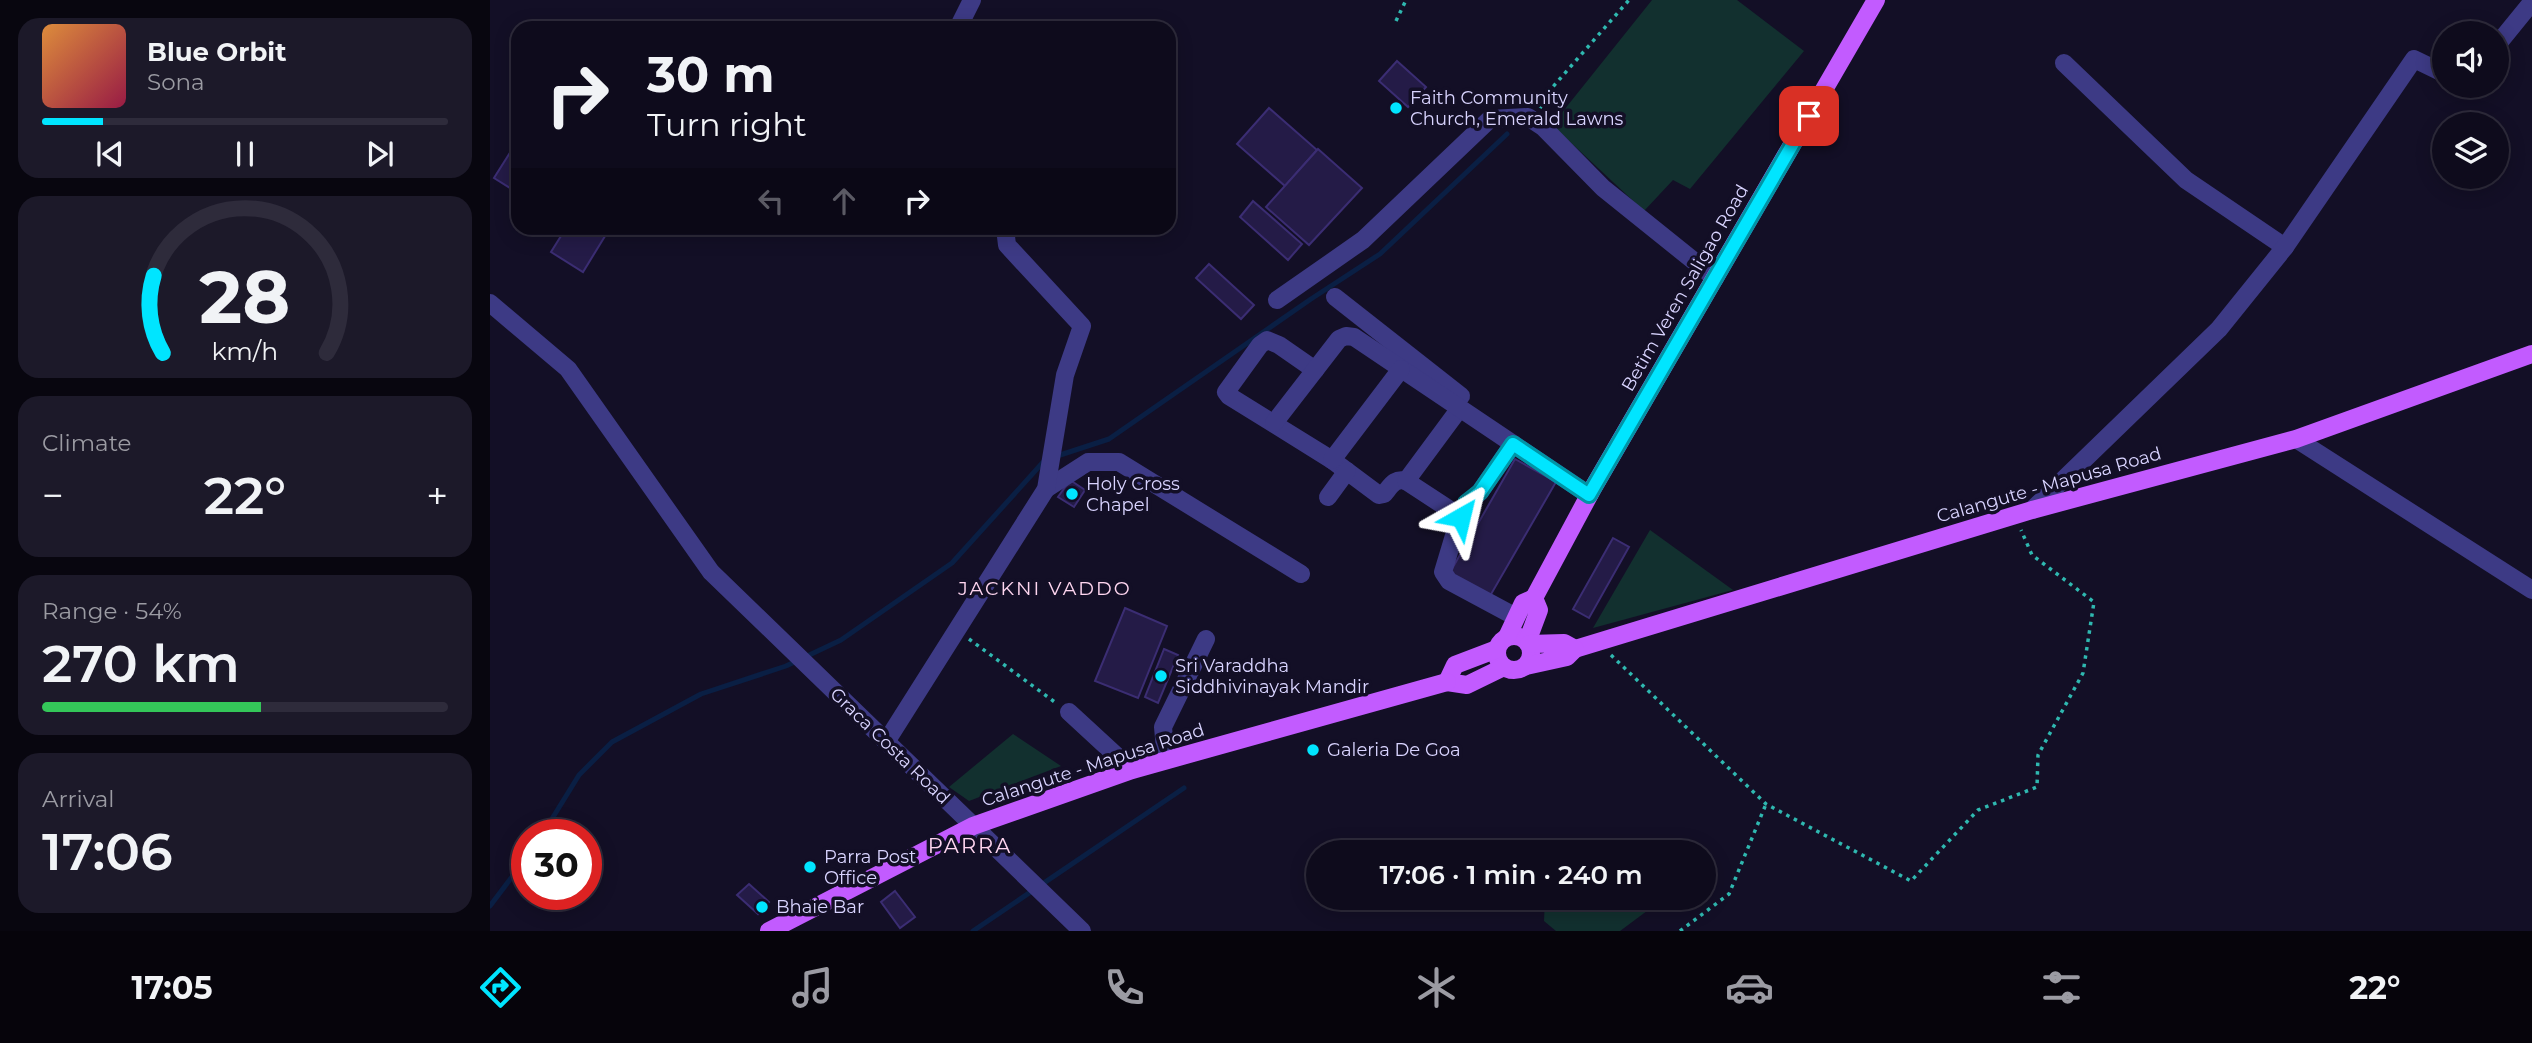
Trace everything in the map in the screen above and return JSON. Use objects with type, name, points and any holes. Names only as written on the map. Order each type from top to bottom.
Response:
[{"type":"main road","name":"Betim Veren Saligao Road","points":[[1502,643],[1523,603],[1534,598],[1591,492],[1876,0]]},
{"type":"main road","name":"Calangute - Mapusa Road","points":[[769,931],[973,826],[1132,770],[1447,682],[1467,685],[1504,667],[1515,670],[1567,657],[1576,649],[2024,512],[2296,439],[2532,354]]},
{"type":"main road","name":"Betim Veren Saligao Road","points":[[1528,643],[1539,610],[1534,598]]},
{"type":"main road","name":"Calangute - Mapusa Road","points":[[1447,682],[1455,665],[1521,637],[1528,643],[1564,643],[1576,649]]},
{"type":"main road","points":[[1502,643],[1497,658],[1504,667]]},
{"type":"main road","points":[[1526,666],[1532,656],[1528,643]]},
{"type":"street","points":[[962,21],[972,0]]},
{"type":"street","points":[[2509,30],[2532,2]]},
{"type":"street","points":[[2024,512],[2219,329],[2285,247],[2414,59],[2432,68]]},
{"type":"street","points":[[2064,63],[2186,180],[2285,247]]},
{"type":"street","points":[[1277,300],[1363,240],[1490,119],[1528,117],[1543,127],[1603,188],[1715,278]]},
{"type":"street","points":[[886,742],[1046,489],[1065,374],[1082,326],[1007,245],[1006,235]]},
{"type":"street","points":[[1335,297],[1452,389],[1591,492]]},
{"type":"street","name":"Graca Costa Road","points":[[490,303],[568,369],[711,572],[1082,931]]},
{"type":"street","points":[[1274,422],[1339,339],[1354,337],[1513,444],[1591,492]]},
{"type":"street","points":[[1315,370],[1273,341],[1267,340],[1260,345],[1226,392],[1340,466],[1379,495],[1384,495],[1394,482],[1406,481],[1461,517]]},
{"type":"street","points":[[1328,497],[1340,466],[1401,369]]},
{"type":"street","points":[[1406,481],[1460,408]]},
{"type":"street","points":[[2296,439],[2532,590]]},
{"type":"street","points":[[1513,444],[1480,492],[1466,503],[1443,572],[1445,577],[1516,617]]},
{"type":"street","points":[[1046,489],[1088,461],[1119,462],[1301,573]]},
{"type":"street","points":[[1166,760],[1163,727],[1206,639]]},
{"type":"street","points":[[1069,712],[1132,770]]},
{"type":"path","points":[[1396,21],[1406,0]]},
{"type":"path","points":[[1528,117],[1538,111],[1551,89],[1629,0]]},
{"type":"path","points":[[1598,643],[1766,804],[1911,881],[1978,810],[2037,787],[2038,755],[2083,673],[2094,602],[2032,555],[2024,512]]},
{"type":"path","points":[[956,630],[1069,712]]},
{"type":"path","points":[[1679,931],[1729,894],[1766,804]]},
{"type":"green space","points":[[1652,0],[1737,0],[1804,51],[1690,189],[1673,180],[1644,211],[1552,125]]},
{"type":"green space","points":[[1650,530],[1733,590],[1593,628]]},
{"type":"green space","points":[[1013,734],[1061,766],[969,801],[949,787]]},
{"type":"green space","points":[[1544,910],[1648,910],[1620,931],[1556,931],[1544,921]]},
{"type":"building","points":[[1397,61],[1426,87],[1408,107],[1379,81]]},
{"type":"building","points":[[1269,108],[1317,150],[1285,186],[1237,144]]},
{"type":"building","points":[[1318,149],[1362,188],[1309,245],[1266,207]]},
{"type":"building","points":[[511,151],[511,189],[494,178]]},
{"type":"building","points":[[1253,201],[1302,244],[1288,260],[1240,217]]},
{"type":"building","points":[[562,235],[606,235],[583,272],[551,252]]},
{"type":"building","points":[[1209,264],[1254,305],[1241,319],[1196,278]]},
{"type":"building","points":[[1515,459],[1556,482],[1490,596],[1449,574]]},
{"type":"building","name":"Holy Cross Chapel","points":[[1070,480],[1085,490],[1074,507],[1058,497]]},
{"type":"building","points":[[1613,538],[1629,547],[1589,618],[1573,609]]},
{"type":"building","points":[[1125,608],[1167,626],[1138,698],[1095,681]]},
{"type":"building","name":"Sri Varaddha Siddhivinayak Mandir","points":[[1164,649],[1178,655],[1158,703],[1145,697]]},
{"type":"building","points":[[749,884],[769,902],[758,914],[737,895]]},
{"type":"building","points":[[895,891],[915,917],[900,928],[881,902]]},
{"type":"waterway","points":[[1054,457],[1109,439],[1380,254],[1507,134]]},
{"type":"waterway","points":[[552,819],[579,775],[612,742],[701,694],[786,666],[841,640],[952,563],[1045,460]]},
{"type":"waterway","points":[[973,931],[1184,788]]},
{"type":"waterway","points":[[490,906],[511,878]]},
{"type":"place","name":"Faith Community Church, Emerald Lawns","points":[[1396,108]]},
{"type":"place","name":"Holy Cross Chapel","points":[[1072,494]]},
{"type":"place","name":"Sri Varaddha Siddhivinayak Mandir","points":[[1161,676]]},
{"type":"place","name":"Galeria De Goa","points":[[1313,750]]},
{"type":"place","name":"Parra Post Office","points":[[810,867]]},
{"type":"place","name":"Bhaie Bar","points":[[762,907]]},
{"type":"district","name":"JACKNI VADDO","points":[[1045,588]]},
{"type":"district","name":"PARRA","points":[[970,845]]},
{"type":"route","points":[[1461,517],[1466,503],[1480,492],[1513,444],[1589,495],[1809,116]]}]
